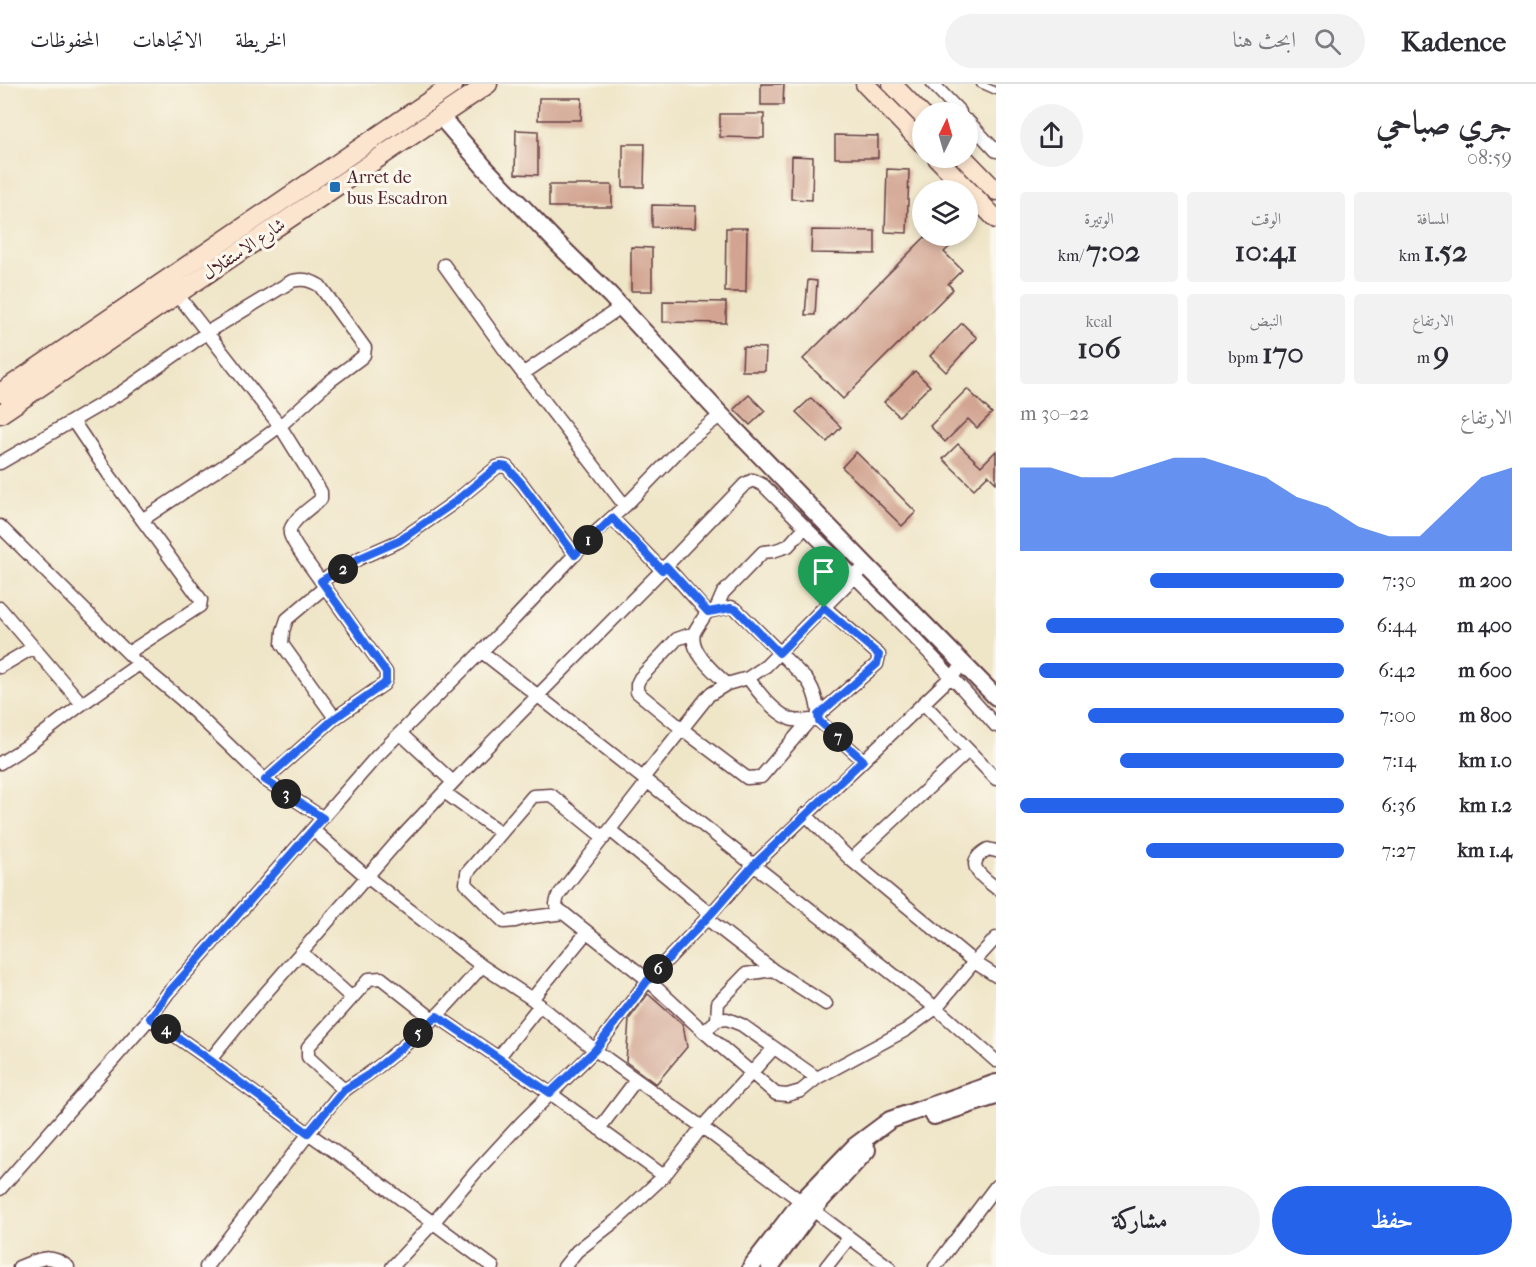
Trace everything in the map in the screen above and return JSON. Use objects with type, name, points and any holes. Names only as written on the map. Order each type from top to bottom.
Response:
[{"type":"main road","name":"شارع الاستقلال","points":[[0,393],[454,84]]},
{"type":"main road","name":"شارع الاستقلال","points":[[0,414],[488,84]]},
{"type":"main road","points":[[866,84],[912,132]]},
{"type":"main road","points":[[892,84],[912,105]]},
{"type":"main road","points":[[947,168],[996,219]]},
{"type":"main road","points":[[973,168],[996,191]]},
{"type":"street","points":[[933,84],[950,102]]},
{"type":"street","points":[[440,116],[485,168],[621,307],[721,415],[996,726]]},
{"type":"street","points":[[978,132],[996,151]]},
{"type":"street","points":[[444,265],[504,348],[625,506]]},
{"type":"street","points":[[0,463],[122,392],[208,332],[292,281],[310,280],[320,286],[365,348],[361,358],[330,381],[280,426],[142,520]]},
{"type":"street","points":[[177,294],[280,426],[321,492],[321,499],[295,521],[290,535],[386,672],[387,677],[384,684],[335,718],[265,780]]},
{"type":"street","points":[[524,373],[621,307]]},
{"type":"street","points":[[0,1189],[150,1018],[178,980],[350,786],[687,442],[721,415]]},
{"type":"street","points":[[73,420],[110,476],[201,600],[200,606],[128,653]]},
{"type":"street","points":[[335,718],[282,644],[283,631],[287,619],[323,584],[360,558],[399,541],[501,466],[507,467],[522,484],[575,555]]},
{"type":"street","points":[[210,1060],[396,842],[745,484],[753,480],[763,485],[805,527],[860,571],[964,664],[996,697]]},
{"type":"street","points":[[612,518],[712,611]]},
{"type":"street","points":[[0,526],[139,664],[182,700],[265,780],[323,818]]},
{"type":"street","points":[[805,527],[788,546],[763,552],[723,593],[694,633],[677,639],[640,678],[637,684],[638,692],[747,778],[761,777],[816,718],[877,664],[879,655],[824,608]]},
{"type":"street","points":[[860,571],[766,666],[748,678],[727,684],[709,695],[607,834],[558,896],[557,908],[648,980],[750,1073],[776,1094],[787,1095],[801,1091],[817,1078],[906,1030],[936,1008],[996,938]]},
{"type":"street","points":[[0,608],[82,704]]},
{"type":"street","points":[[712,611],[731,608],[737,610],[779,653],[811,686],[818,708],[816,718]]},
{"type":"street","points":[[694,633],[694,644],[702,659],[727,684]]},
{"type":"street","points":[[0,667],[34,647]]},
{"type":"street","points":[[482,652],[936,1008],[996,1061]]},
{"type":"street","points":[[0,763],[27,746],[139,664]]},
{"type":"street","points":[[392,1267],[475,1173],[550,1093],[595,1050],[648,980],[753,866],[964,664]]},
{"type":"street","points":[[748,678],[765,700],[789,718],[796,720],[816,718],[863,760]]},
{"type":"street","points":[[923,703],[996,779]]},
{"type":"street","points":[[400,733],[453,782]]},
{"type":"street","points":[[851,860],[968,751]]},
{"type":"street","points":[[444,792],[501,833]]},
{"type":"street","points":[[564,913],[504,922],[466,884],[467,873],[533,796],[551,795],[607,834],[773,969],[826,1004]]},
{"type":"street","points":[[805,814],[851,860],[974,962],[996,976]]},
{"type":"street","points":[[313,830],[368,877],[482,966],[536,1002],[595,1050],[889,1267]]},
{"type":"street","points":[[996,851],[988,849],[981,853],[975,868],[977,873],[996,888]]},
{"type":"street","points":[[498,1058],[587,932]]},
{"type":"street","points":[[302,952],[352,998]]},
{"type":"street","points":[[206,1267],[308,1133],[344,1090],[368,1075],[435,1018],[482,966]]},
{"type":"street","points":[[717,1020],[718,1004],[746,974],[773,969]]},
{"type":"street","points":[[344,1090],[308,1057],[308,1047],[369,979],[381,978],[435,1018],[550,1093],[664,1176]]},
{"type":"street","points":[[150,1018],[493,1267]]},
{"type":"street","points":[[704,1032],[717,1020],[727,1019],[742,1025],[817,1078]]},
{"type":"street","points":[[564,1267],[577,1251],[618,1219],[664,1176],[702,1127],[774,1047]]},
{"type":"street","points":[[599,1129],[636,1080]]},
{"type":"street","points":[[751,1267],[807,1206],[855,1146],[890,1120],[996,1083]]},
{"type":"street","points":[[770,1267],[807,1206],[863,1153],[897,1128],[996,1096]]},
{"type":"street","points":[[935,1267],[996,1186]]},
{"type":"street","points":[[826,1267],[849,1238]]},
{"type":"street","points":[[20,1267],[49,1257],[68,1267]]},
{"type":"lane","points":[[980,84],[996,91]]},
{"type":"building","points":[[761,84],[784,84],[783,105],[761,105]]},
{"type":"building","points":[[539,98],[582,98],[581,120],[538,120]]},
{"type":"building","points":[[720,114],[764,114],[764,138],[720,137]]},
{"type":"building","points":[[516,130],[538,131],[538,175],[515,174]]},
{"type":"building","points":[[835,135],[878,136],[878,158],[835,158]]},
{"type":"building","points":[[623,144],[645,144],[644,187],[623,187]]},
{"type":"building","points":[[792,156],[813,157],[812,200],[791,199]]},
{"type":"building","points":[[887,169],[909,170],[907,233],[885,232]]},
{"type":"building","points":[[549,185],[612,185],[612,207],[549,207]]},
{"type":"building","points":[[652,205],[696,206],[695,228],[652,227]]},
{"type":"building","points":[[726,228],[747,228],[746,292],[725,292]]},
{"type":"building","points":[[812,230],[875,231],[875,254],[811,253]]},
{"type":"building","points":[[916,246],[950,246],[944,252],[962,270],[948,284],[953,289],[843,399],[803,359]]},
{"type":"building","points":[[631,247],[652,248],[652,291],[631,291]]},
{"type":"building","points":[[808,280],[817,281],[815,315],[805,315]]},
{"type":"building","points":[[663,301],[726,302],[726,323],[663,322]]},
{"type":"building","points":[[962,323],[977,338],[946,372],[930,356]]},
{"type":"building","points":[[743,347],[766,348],[765,371],[742,371]]},
{"type":"building","points":[[915,371],[930,386],[899,416],[884,402]]},
{"type":"building","points":[[967,389],[992,413],[977,428],[968,419],[945,442],[930,426]]},
{"type":"building","points":[[749,395],[765,411],[750,425],[734,409]]},
{"type":"building","points":[[811,398],[841,427],[827,442],[796,412]]},
{"type":"building","points":[[958,444],[981,466],[996,451],[996,483],[988,475],[974,489],[943,459]]},
{"type":"building","points":[[856,452],[916,512],[902,526],[842,467]]},
{"type":"building","points":[[648,994],[683,1025],[687,1047],[656,1084],[626,1062],[629,1019]]},
{"type":"place","name":"Arret de bus Escadron","points":[[335,187]]},
{"type":"route","points":[[497,467],[507,467],[575,555],[612,518],[662,570],[666,566],[708,612],[716,609],[737,610],[779,653],[824,608],[879,655],[877,664],[818,715],[819,721],[863,760],[753,866],[648,980],[595,1050],[550,1093],[437,1016],[368,1075],[344,1090],[308,1133],[255,1092],[150,1018],[178,980],[323,818],[265,780],[335,718],[386,681],[386,672],[321,581],[360,558],[399,541],[452,504],[497,467]]}]
